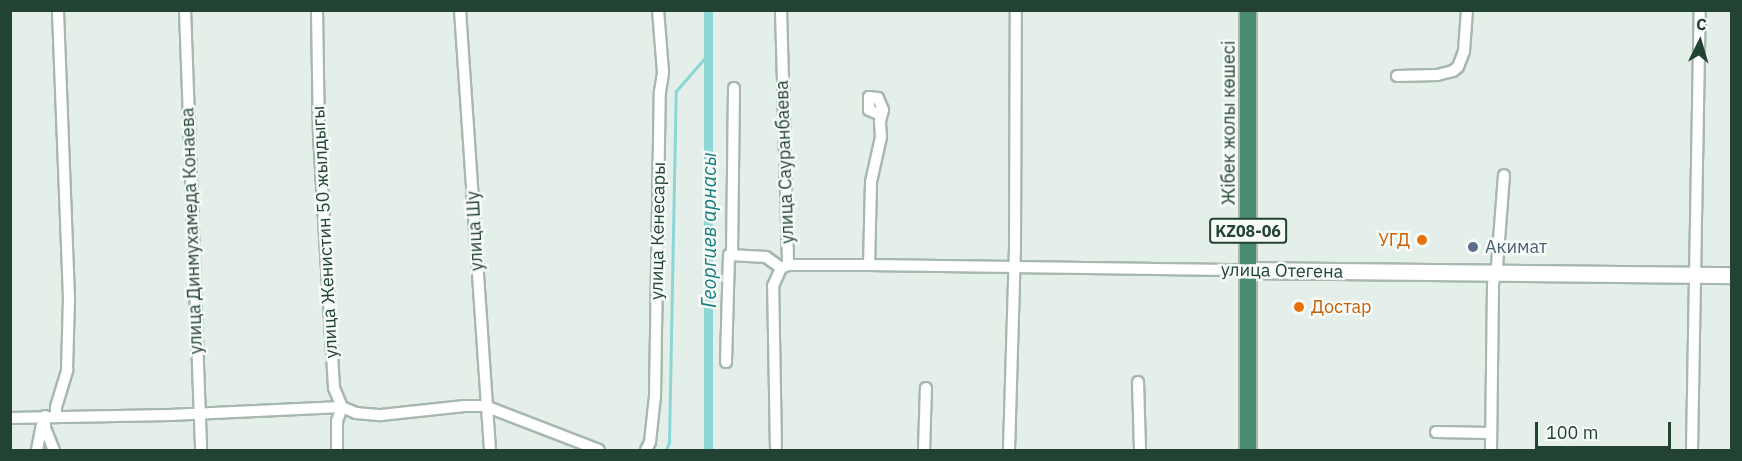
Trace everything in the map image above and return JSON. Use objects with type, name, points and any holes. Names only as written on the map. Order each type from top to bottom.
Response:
[{"type":"highway","name":"Жібек жолы көшесі","points":[[1248,10],[1248,450]]},
{"type":"main road","name":"улица Отегена","points":[[1248,270],[1731,275]]},
{"type":"street","points":[[37,450],[56,406],[67,370],[69,317],[67,204],[58,10]]},
{"type":"street","name":"улица Динмухамеда Конаева","points":[[185,10],[201,450]]},
{"type":"street","name":"улица Женистин 50 жылдыгы","points":[[317,10],[319,135],[334,388],[342,407],[337,421],[337,450]]},
{"type":"street","name":"улица Шу","points":[[460,10],[485,406],[490,450]]},
{"type":"street","name":"улица Кенесары","points":[[646,450],[650,442],[656,396],[660,102],[663,72],[658,10]]},
{"type":"street","name":"улица Сауранбаева","points":[[776,450],[773,286],[785,267],[781,10]]},
{"type":"street","points":[[1009,450],[1014,266],[1016,10]]},
{"type":"street","points":[[1397,76],[1437,75],[1453,71],[1458,67],[1464,51],[1467,10]]},
{"type":"street","points":[[1692,450],[1700,10]]},
{"type":"street","points":[[726,362],[728,261],[729,255],[732,254],[734,88]]},
{"type":"street","points":[[870,265],[871,182],[881,137],[881,115]]},
{"type":"street","points":[[1491,450],[1495,274],[1504,175]]},
{"type":"street","points":[[732,254],[766,257],[785,267]]},
{"type":"street","name":"улица Отегена","points":[[785,267],[870,265],[1248,270]]},
{"type":"street","points":[[1138,382],[1140,450]]},
{"type":"street","points":[[924,450],[926,387]]},
{"type":"street","points":[[10,418],[342,407],[369,416],[485,406],[599,450]]},
{"type":"street","points":[[51,417],[45,428],[54,450]]},
{"type":"street","points":[[1436,432],[1491,433]]},
{"type":"waterway","name":"Георгиев арнасы","points":[[708,10],[708,450]]},
{"type":"waterway","points":[[666,450],[669,442],[676,91],[708,54]]},
{"type":"place","name":"УГД","points":[[1422,240]]},
{"type":"place","name":"Акимат","points":[[1473,247]]},
{"type":"place","name":"Достар","points":[[1299,307]]}]
